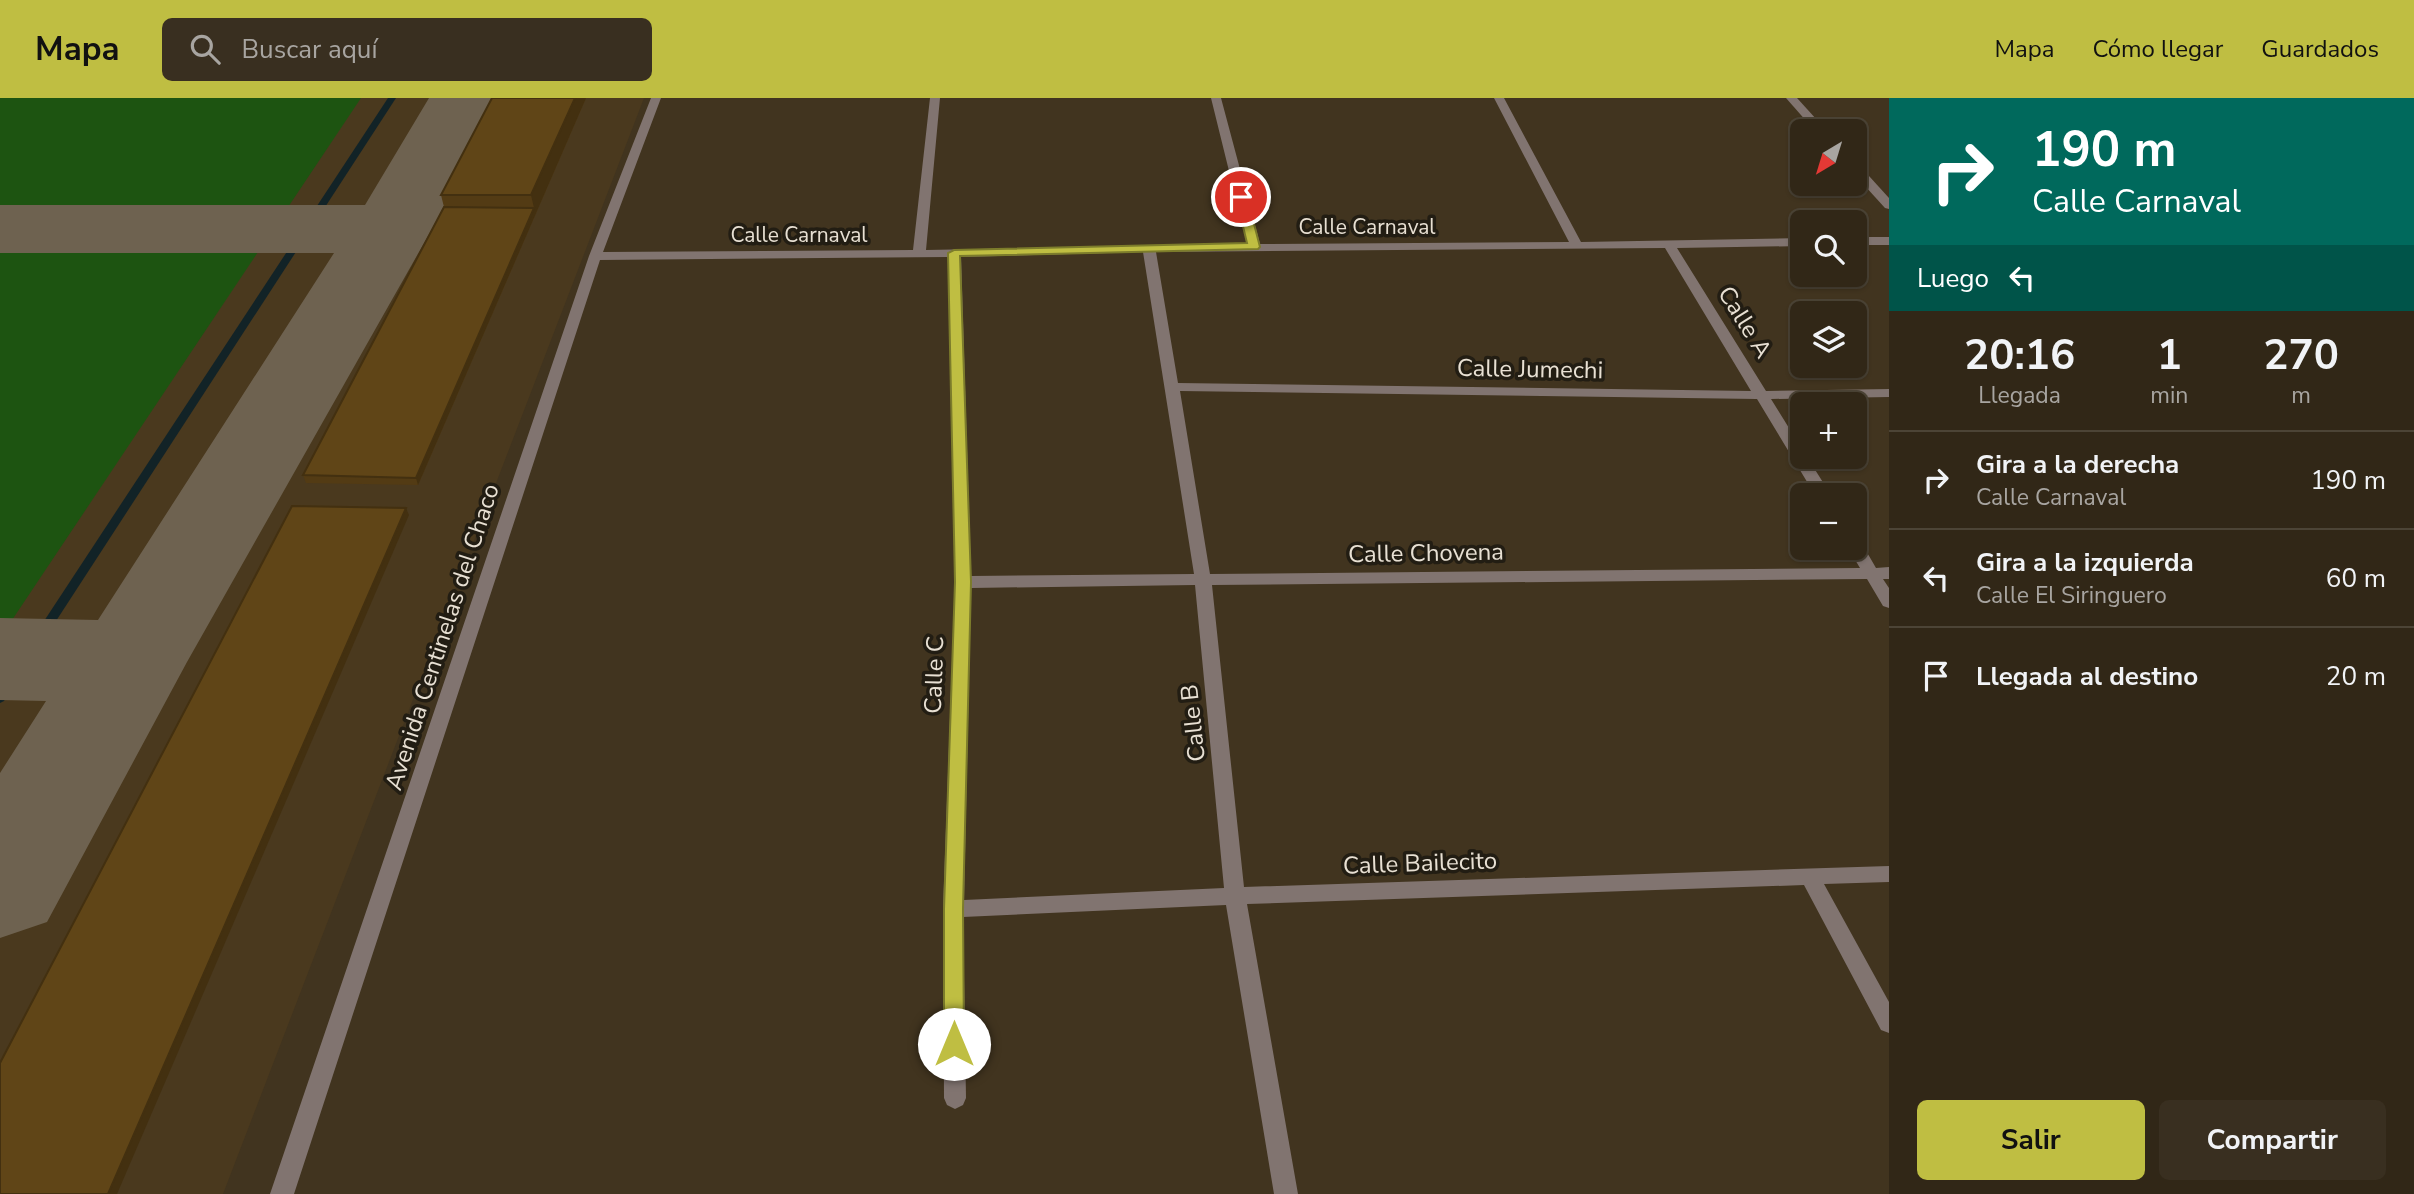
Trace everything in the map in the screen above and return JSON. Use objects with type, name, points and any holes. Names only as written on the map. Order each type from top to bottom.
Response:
[{"type":"street","name":"Avenida Centinelas del Chaco","points":[[282,1194],[595,256],[656,98]]},
{"type":"street","points":[[919,254],[935,98]]},
{"type":"street","points":[[1216,98],[1254,247]]},
{"type":"street","points":[[1499,98],[1577,246]]},
{"type":"street","points":[[1791,98],[1810,119]]},
{"type":"street","points":[[1867,181],[1889,205]]},
{"type":"street","points":[[1867,241],[1889,240]]},
{"type":"street","name":"Calle Carnaval","points":[[595,256],[1790,243]]},
{"type":"street","name":"Calle A","points":[[1669,246],[1817,483]]},
{"type":"street","name":"Calle B","points":[[1149,248],[1203,580],[1235,896],[1286,1194]]},
{"type":"street","name":"Calle C","points":[[954,253],[963,582],[953,909],[955,1098]]},
{"type":"street","name":"Calle Jumechi","points":[[1171,387],[1762,395],[1889,393]]},
{"type":"street","points":[[1863,560],[1889,602]]},
{"type":"street","name":"Calle Chovena","points":[[963,582],[1889,573]]},
{"type":"street","name":"Calle Bailecito","points":[[953,909],[1235,896],[1889,874]]},
{"type":"street","points":[[1809,876],[1889,1023]]},
{"type":"shaded area","points":[[0,98],[644,98],[223,1194],[0,1194]]},
{"type":"green space","points":[[0,98],[361,98],[0,638]]},
{"type":"building","points":[[492,98],[575,98],[531,195],[441,195]]},
{"type":"building","points":[[444,207],[534,208],[416,478],[303,475]]},
{"type":"building","points":[[292,506],[406,508],[108,1194],[0,1194],[0,1063]]},
{"type":"waterway","points":[[0,698],[392,98]]},
{"type":"taxiway","points":[[391,229],[465,98]]},
{"type":"taxiway","points":[[0,229],[391,229]]},
{"type":"taxiway","points":[[130,662],[391,229]]},
{"type":"taxiway","points":[[0,659],[130,662]]},
{"type":"taxiway","points":[[0,884],[130,662]]},
{"type":"route","points":[[954,1044],[953,909],[963,582],[954,253],[1254,247],[1241,197]]}]
